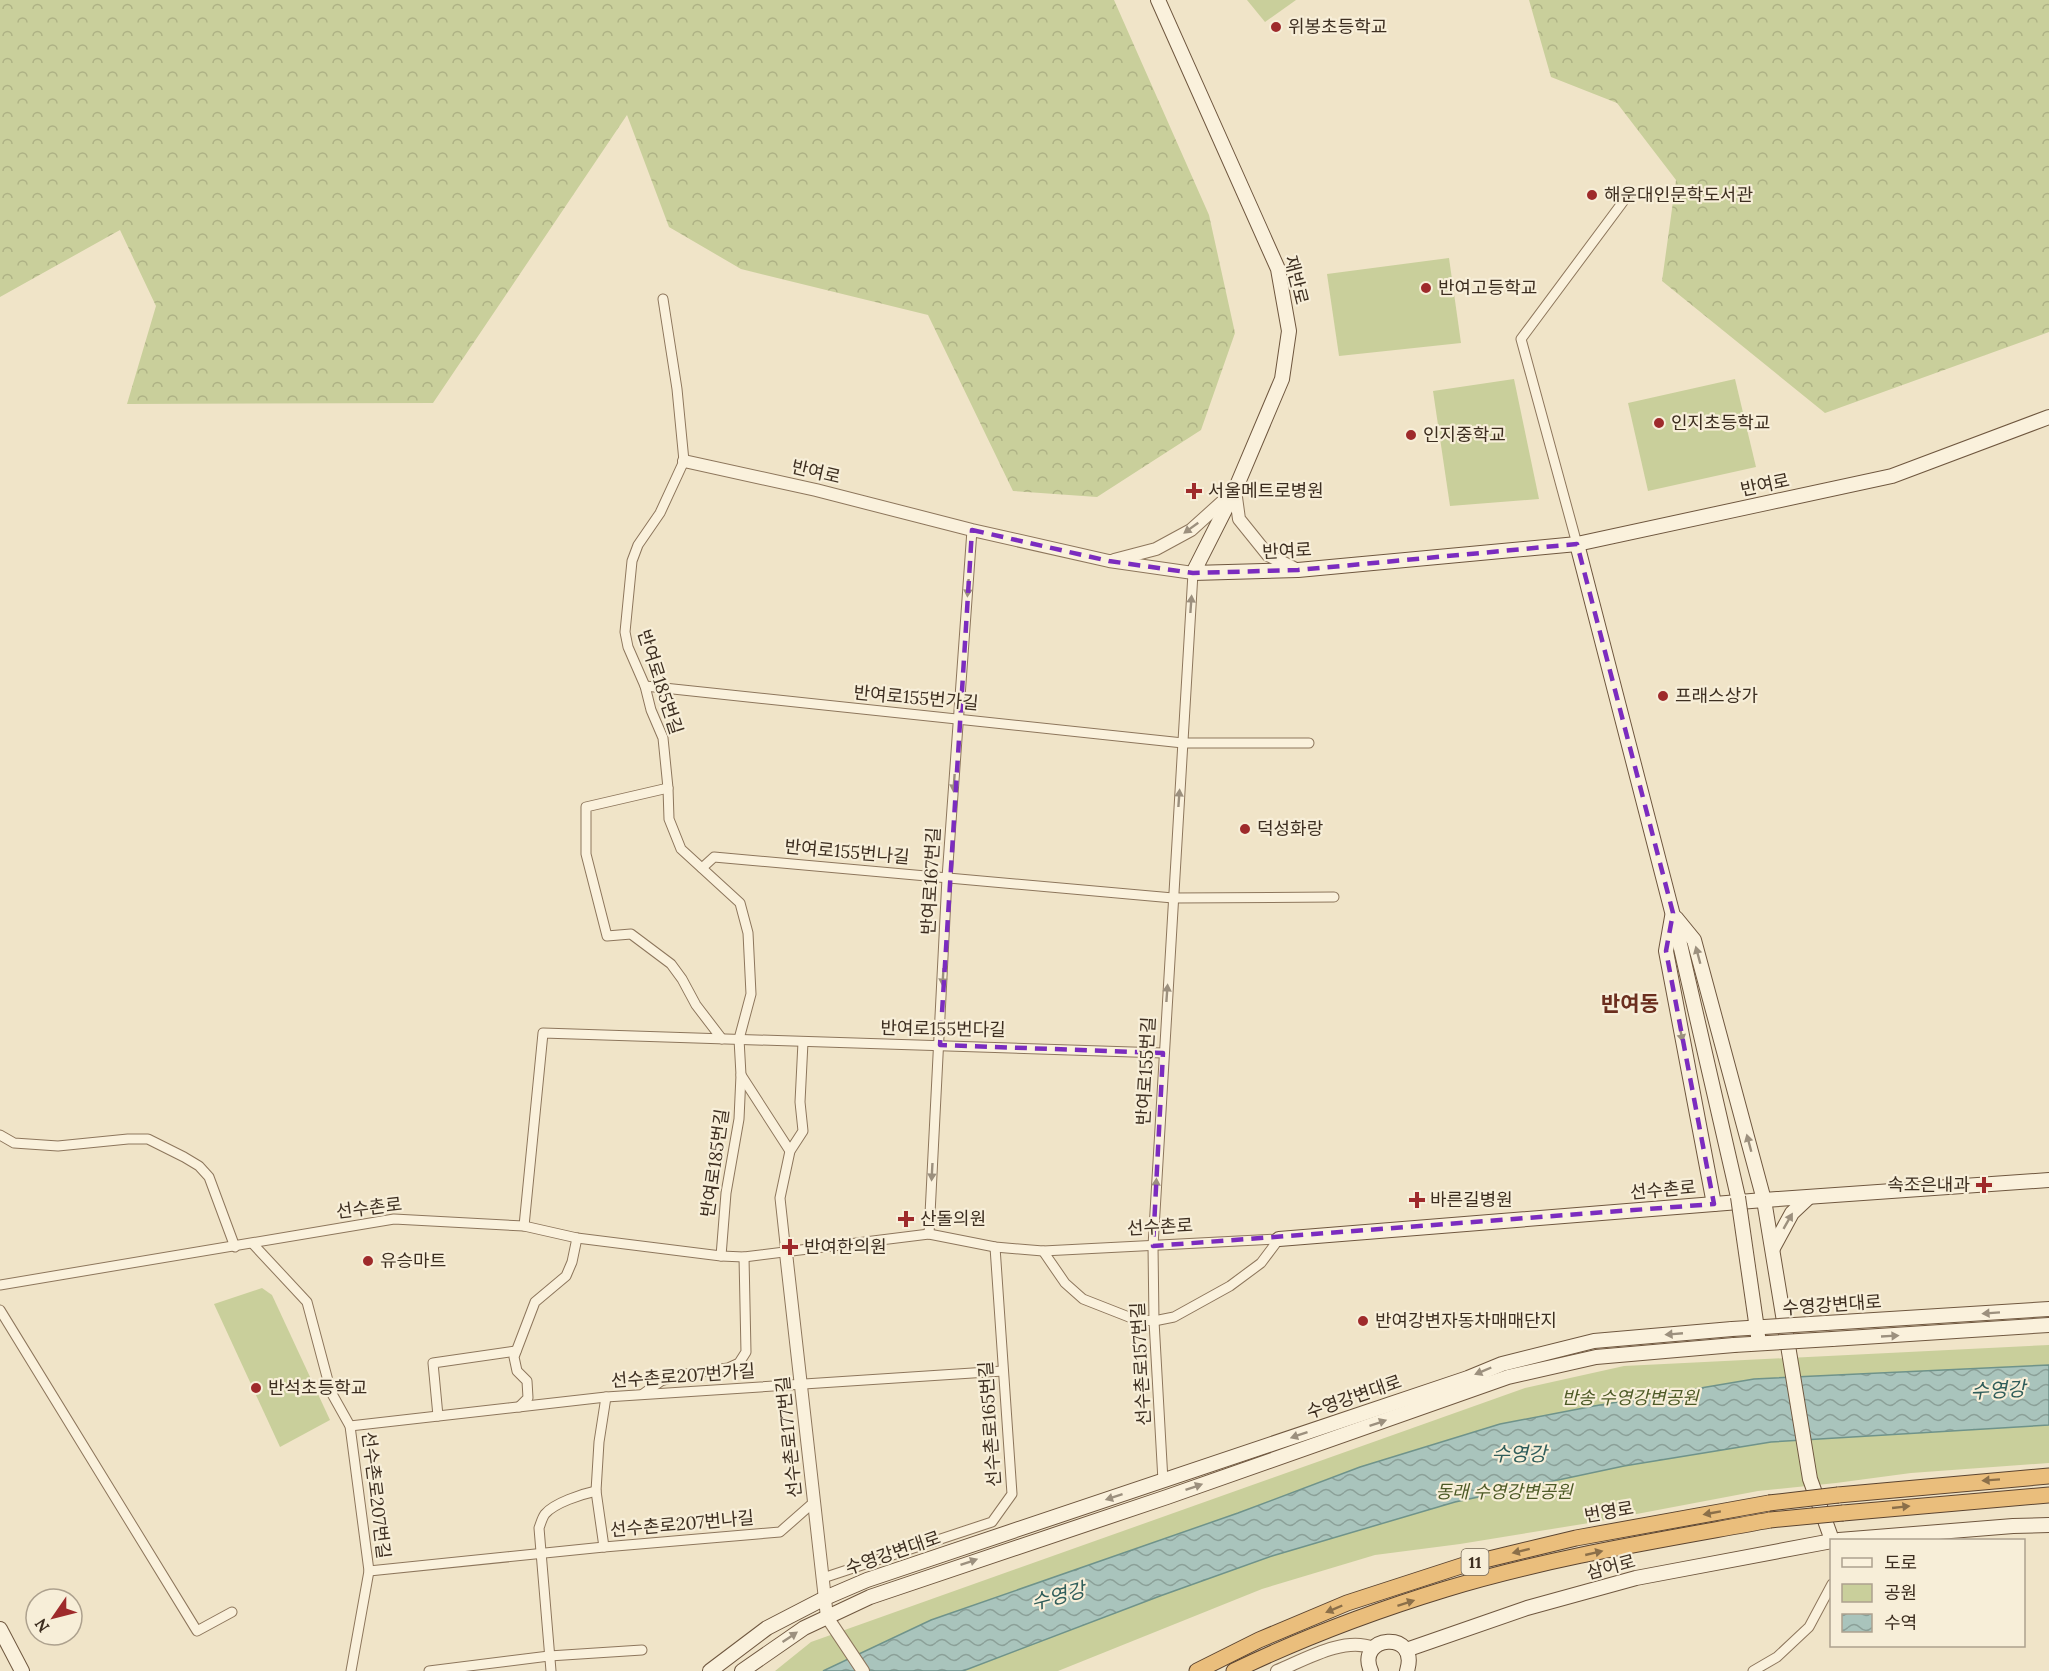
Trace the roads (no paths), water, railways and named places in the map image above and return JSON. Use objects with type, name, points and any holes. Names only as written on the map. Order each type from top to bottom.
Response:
[{"type":"highway","name":"번영로","points":[[1197,1671],[1259,1640],[1347,1603],[1464,1565],[1576,1538],[1769,1503],[2049,1476]]},
{"type":"highway","name":"번영로","points":[[1234,1671],[1355,1620],[1447,1589],[1604,1550],[1770,1520],[2049,1495]]},
{"type":"main road","name":"재반로","points":[[1158,0],[1278,269],[1289,331],[1282,379],[1235,490],[1193,573]]},
{"type":"main road","name":"반여로","points":[[1193,573],[1298,570],[1577,544],[1892,476],[2049,417]]},
{"type":"main road","points":[[1577,544],[1673,913],[1738,1197],[1759,1343]]},
{"type":"main road","points":[[1673,913],[1666,951],[1714,1204]]},
{"type":"main road","name":"삼어로","points":[[1673,913],[1694,940],[1764,1200],[1810,1479],[1831,1539]]},
{"type":"main road","name":"선수촌로","points":[[1279,1239],[1764,1200],[2049,1180]]},
{"type":"main road","points":[[1773,1248],[1792,1213],[1809,1197]]},
{"type":"main road","name":"수영강변대로","points":[[710,1671],[767,1628],[825,1598],[867,1580],[1468,1378],[1502,1364],[1594,1341],[1757,1327],[2049,1309]]},
{"type":"main road","name":"수영강변대로","points":[[742,1671],[804,1628],[870,1597],[1167,1497],[1508,1377],[1596,1357],[1759,1343],[2049,1325]]},
{"type":"main road","points":[[1851,1539],[2049,1525]]},
{"type":"main road","name":"삼어로","points":[[1406,1650],[1527,1608],[1636,1578],[1830,1541]]},
{"type":"main road","points":[[0,1629],[22,1671]]},
{"type":"main road","points":[[1366,1670],[1372,1648],[1377,1644],[1390,1641],[1396,1642],[1406,1650],[1409,1664],[1407,1671]]},
{"type":"street","points":[[1577,544],[1521,339],[1631,191]]},
{"type":"street","points":[[663,300],[678,389],[684,461]]},
{"type":"street","name":"반여로","points":[[684,461],[816,490],[972,530],[1108,561],[1193,573]]},
{"type":"street","name":"반여로185번길","points":[[684,461],[660,513],[638,545],[632,561],[625,632],[628,647],[645,686],[651,710],[663,738],[669,819],[681,849],[740,903],[748,933],[752,994],[739,1039],[741,1075],[739,1119],[726,1193],[721,1256]]},
{"type":"street","points":[[1108,561],[1156,549],[1191,530],[1235,490]]},
{"type":"street","points":[[1235,490],[1239,519],[1268,555],[1298,570]]},
{"type":"street","name":"반여로167번길","points":[[929,1234],[947,878],[972,530]]},
{"type":"street","name":"반여로155번길","points":[[1153,1246],[1193,573]]},
{"type":"street","name":"반여로155번가길","points":[[645,686],[1183,743]]},
{"type":"street","points":[[1183,743],[1309,743]]},
{"type":"street","points":[[668,788],[586,807],[586,854],[607,936],[631,934],[670,964],[682,979],[696,1005],[722,1039]]},
{"type":"street","name":"반여로155번나길","points":[[702,868],[714,857],[1173,898]]},
{"type":"street","points":[[1173,898],[1334,897]]},
{"type":"street","name":"반여로155번다길","points":[[524,1226],[543,1034],[1163,1053]]},
{"type":"street","points":[[786,1253],[780,1198],[790,1151],[803,1131],[800,1102],[804,1042]]},
{"type":"street","name":"반여로185번길","points":[[741,1075],[790,1151]]},
{"type":"street","points":[[0,1135],[14,1143],[58,1146],[148,1139],[199,1166],[209,1177],[235,1247]]},
{"type":"street","name":"선수촌로","points":[[0,1285],[394,1219],[524,1226],[578,1238],[744,1257],[929,1234],[995,1247],[1043,1251],[1279,1239]]},
{"type":"street","points":[[519,1407],[528,1398],[527,1381],[517,1371],[514,1357],[516,1351],[535,1302],[566,1276],[578,1238]]},
{"type":"street","points":[[1043,1251],[1065,1283],[1083,1299],[1134,1319],[1154,1322],[1174,1317],[1230,1286],[1261,1263],[1279,1239]]},
{"type":"street","name":"선수촌로207번길","points":[[253,1244],[307,1302],[331,1392],[350,1426],[369,1571],[351,1671]]},
{"type":"street","name":"선수촌로157번길","points":[[1153,1246],[1154,1322],[1163,1481]]},
{"type":"street","name":"선수촌로165번길","points":[[823,1578],[992,1522],[1012,1494],[995,1247]]},
{"type":"street","name":"선수촌로177번길","points":[[786,1253],[827,1617]]},
{"type":"street","points":[[641,1395],[661,1381],[680,1375],[728,1368],[739,1363],[746,1352],[744,1257]]},
{"type":"street","points":[[0,1310],[197,1631],[232,1612]]},
{"type":"street","points":[[438,1416],[433,1363],[516,1351]]},
{"type":"street","name":"선수촌로207번가길","points":[[350,1426],[606,1397],[1003,1371]]},
{"type":"street","points":[[604,1547],[596,1491],[599,1442],[606,1397]]},
{"type":"street","points":[[551,1671],[539,1528],[543,1516],[550,1509],[585,1493],[596,1491]]},
{"type":"street","name":"선수촌로207번나길","points":[[369,1571],[780,1532],[814,1502]]},
{"type":"street","points":[[1753,1671],[1777,1657],[1809,1627],[1830,1588]]},
{"type":"street","points":[[827,1617],[864,1671]]},
{"type":"street","points":[[1277,1671],[1343,1645],[1363,1644],[1372,1648]]},
{"type":"street","points":[[429,1671],[549,1656],[642,1650]]},
{"type":"water","name":"수영강","points":[[2049,1365],[2049,1425],[1771,1442],[1624,1466],[1455,1502],[1272,1556],[963,1671],[823,1671],[931,1620],[1238,1513],[1360,1467],[1500,1424],[1754,1379]]},
{"type":"place","name":"위봉초등학교","points":[[1276,27]]},
{"type":"place","name":"해운대인문학도서관","points":[[1592,195]]},
{"type":"place","name":"반여고등학교","points":[[1426,288]]},
{"type":"place","name":"인지초등학교","points":[[1659,423]]},
{"type":"place","name":"인지중학교","points":[[1411,435]]},
{"type":"place","name":"서울메트로병원","points":[[1194,491]]},
{"type":"place","name":"프래스상가","points":[[1663,696]]},
{"type":"place","name":"덕성화랑","points":[[1245,829]]},
{"type":"place","name":"속조은내과","points":[[1984,1185]]},
{"type":"place","name":"바른길병원","points":[[1417,1200]]},
{"type":"place","name":"산돌의원","points":[[906,1219]]},
{"type":"place","name":"반여한의원","points":[[790,1247]]},
{"type":"place","name":"유승마트","points":[[368,1261]]},
{"type":"place","name":"반여강변자동차매매단지","points":[[1363,1321]]},
{"type":"place","name":"반석초등학교","points":[[256,1388]]},
{"type":"district","name":"반여동","points":[[1630,1004]]},
{"type":"park label","name":"반송 수영강변공원","points":[[1630,1398]]},
{"type":"park label","name":"동래 수영강변공원","points":[[1504,1492]]}]
